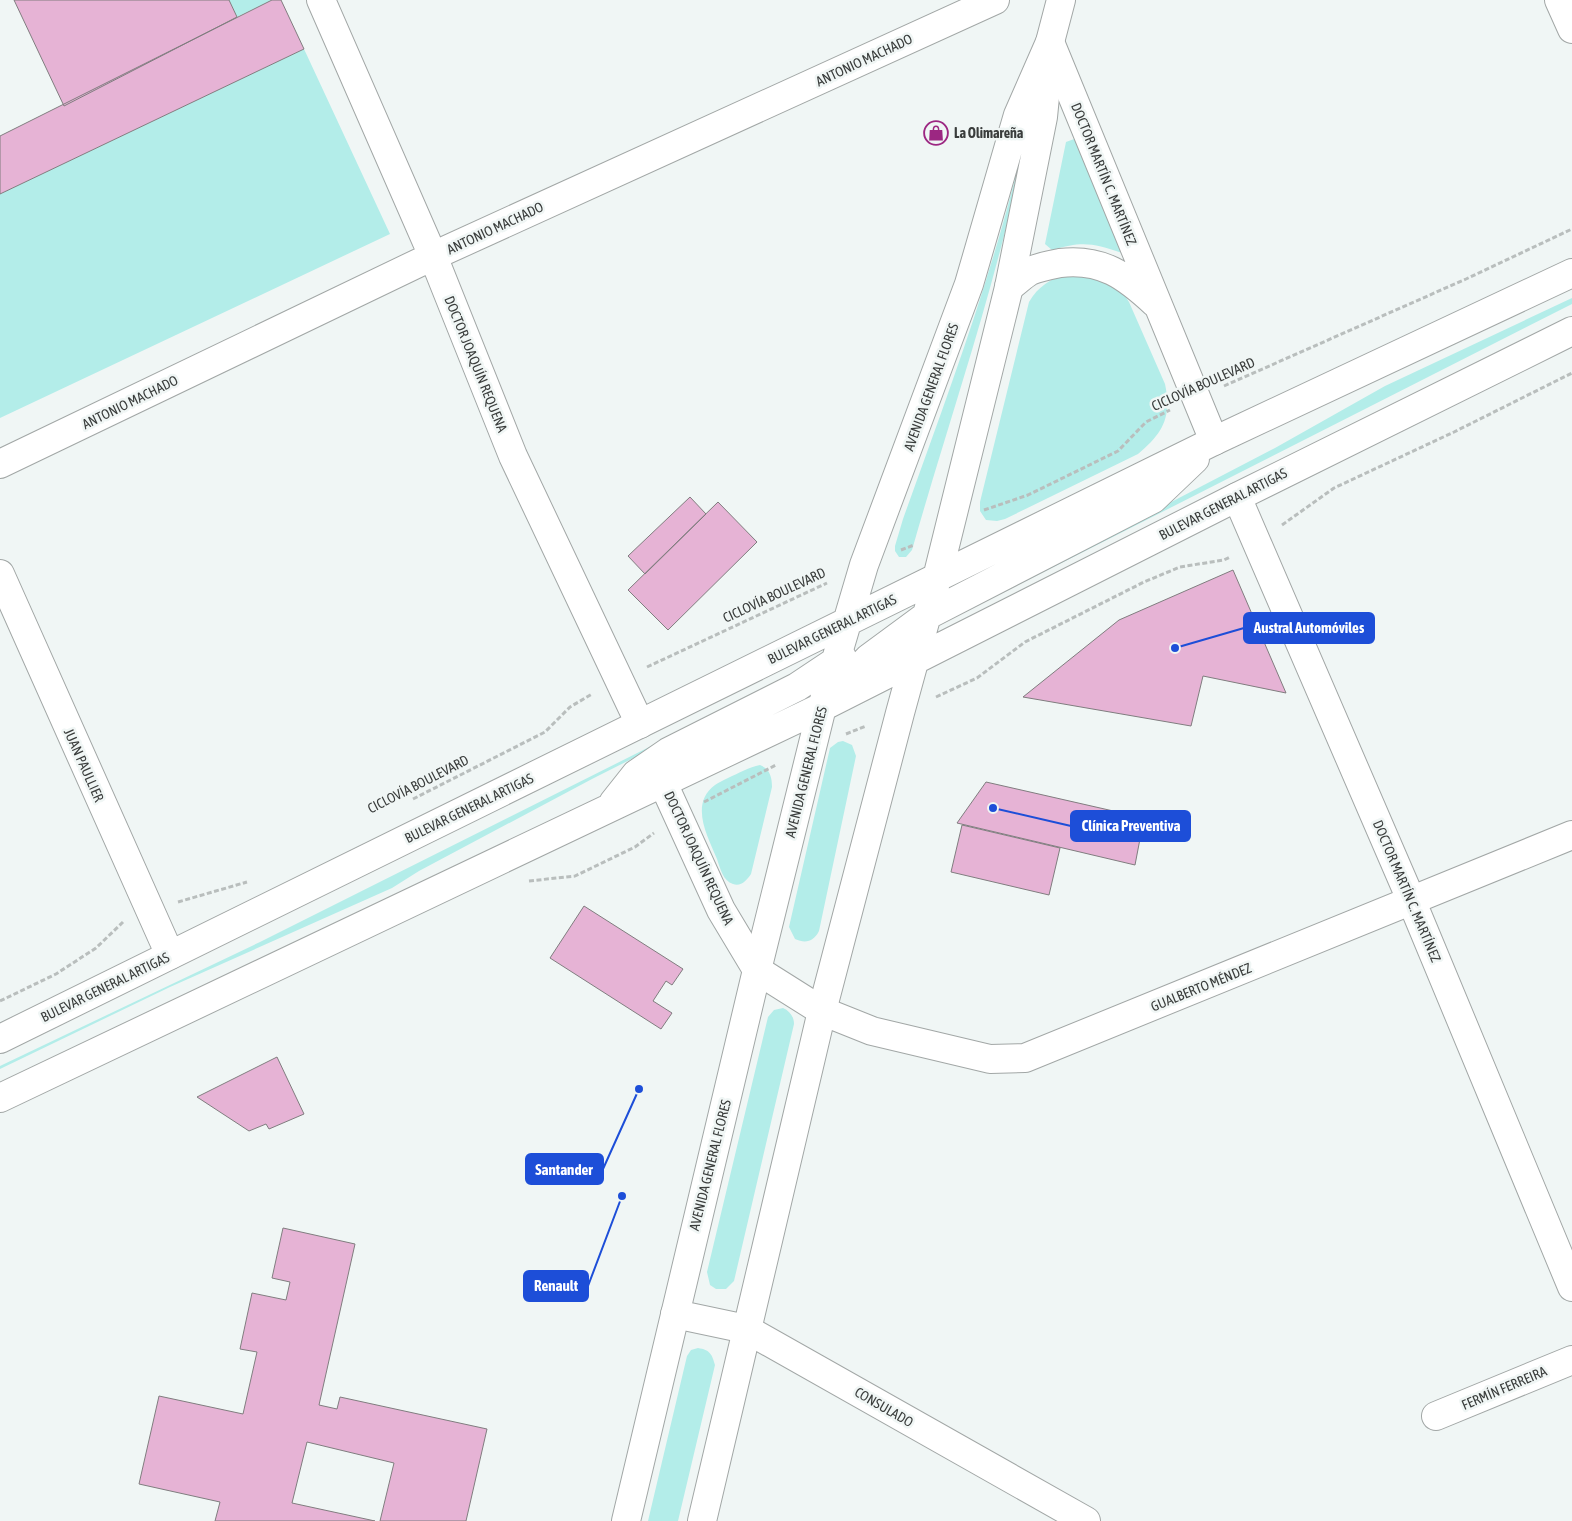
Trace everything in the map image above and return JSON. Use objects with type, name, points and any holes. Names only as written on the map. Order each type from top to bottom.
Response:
[{"type":"main road","name":"DOCTOR JOAQUÍN REQUENA","points":[[321,0],[432,256],[513,456],[640,724]]},
{"type":"main road","name":"ANTONIO MACHADO","points":[[0,464],[432,256],[995,0]]},
{"type":"main road","name":"AVENIDA GENERAL FLORES","points":[[702,1521],[822,1011],[937,578],[1009,287],[1043,118],[1050,42],[1060,0]]},
{"type":"main road","points":[[1559,0],[1572,29]]},
{"type":"main road","name":"AVENIDA GENERAL FLORES","points":[[626,1521],[757,970],[822,707],[864,566],[969,284],[1018,115],[1050,42]]},
{"type":"main road","name":"DOCTOR MARTÍN C. MARTÍNEZ","points":[[1050,42],[1214,441]]},
{"type":"main road","name":"DOCTOR MARTÍN C. MARTÍNEZ","points":[[1009,287],[1030,271],[1050,265],[1084,262],[1101,265],[1118,274],[1137,286],[1158,306]]},
{"type":"main road","name":"BULEVAR GENERAL ARTIGAS","points":[[0,1039],[1214,441],[1572,273]]},
{"type":"main road","name":"BULEVAR GENERAL ARTIGAS","points":[[0,1098],[822,707],[1237,497],[1572,331]]},
{"type":"main road","name":"BULEVAR GENERAL ARTIGAS","points":[[822,707],[869,658],[926,616],[1153,499],[1214,441]]},
{"type":"main road","name":"DOCTOR MARTÍN C. MARTÍNEZ","points":[[1237,497],[1412,902],[1572,1287]]},
{"type":"main road","name":"JUAN PAULLIER","points":[[0,574],[170,955]]},
{"type":"main road","name":"BULEVAR GENERAL ARTIGAS","points":[[607,810],[636,774],[668,752],[797,687],[870,639],[914,604],[937,578]]},
{"type":"main road","name":"DOCTOR JOAQUÍN REQUENA","points":[[663,783],[721,910],[757,970],[822,1011]]},
{"type":"main road","name":"GUALBERTO MÉNDEZ","points":[[822,1011],[872,1031],[990,1059],[1025,1058],[1412,902],[1572,835]]},
{"type":"main road","name":"CONSULADO","points":[[675,1314],[746,1329],[1086,1521]]},
{"type":"main road","name":"FERMÍN FERREIRA","points":[[1436,1416],[1572,1360]]},
{"type":"path","name":"CICLOVÍA BOULEVARD","points":[[405,803],[545,732],[578,702],[620,683],[657,661],[864,566],[948,530],[988,508],[1028,495],[1118,451],[1146,422],[1196,398],[1439,291],[1572,229]]},
{"type":"path","points":[[0,1001],[56,974],[96,948],[120,924],[148,909],[179,902],[248,881]]},
{"type":"shaded area","points":[[229,0],[272,0],[237,17]]},
{"type":"shaded area","points":[[304,49],[390,234],[0,418],[0,194]]},
{"type":"shaded area","points":[[1077,138],[1122,253],[1087,244],[1072,245],[1052,250],[1045,244],[1066,142]]},
{"type":"shaded area","points":[[1018,167],[1020,168],[1009,217],[996,265],[912,550],[906,557],[899,557],[895,551],[895,546],[903,519],[980,301]]},
{"type":"shaded area","points":[[1068,273],[1095,274],[1123,293],[1129,302],[1165,384],[1167,406],[1164,423],[1154,439],[1138,454],[1005,519],[997,521],[986,520],[980,511],[980,502],[1029,302],[1045,284]]},
{"type":"shaded area","points":[[1572,298],[1572,304],[963,613],[962,611],[1275,448],[1385,386]]},
{"type":"shaded area","points":[[779,682],[780,684],[592,779],[419,871],[392,888],[170,987],[0,1069],[0,1066],[260,942]]},
{"type":"shaded area","points":[[843,741],[852,745],[856,756],[819,931],[809,941],[799,941],[795,939],[789,927],[830,748]]},
{"type":"shaded area","points":[[760,765],[770,774],[772,787],[751,874],[744,882],[736,885],[724,877],[721,870],[703,821],[703,801],[707,793],[717,784],[744,770]]},
{"type":"shaded area","points":[[783,1008],[791,1014],[794,1024],[734,1281],[726,1289],[716,1289],[710,1285],[707,1272],[768,1017],[774,1010]]},
{"type":"shaded area","points":[[698,1348],[710,1353],[715,1365],[678,1521],[648,1521],[687,1356],[691,1350]]},
{"type":"building","points":[[14,0],[229,0],[237,17],[64,106]]},
{"type":"building","points":[[272,0],[281,0],[304,49],[0,194],[0,136]]},
{"type":"building","points":[[690,497],[706,514],[645,574],[628,556]]},
{"type":"building","points":[[718,502],[757,542],[668,630],[628,590]]},
{"type":"building","points":[[1233,570],[1286,693],[1203,676],[1191,726],[1023,697],[1119,620]]},
{"type":"building","points":[[986,782],[1144,818],[1135,865],[957,823]]},
{"type":"building","points":[[962,825],[1060,848],[1049,895],[951,872]]},
{"type":"building","points":[[584,906],[683,969],[672,985],[666,981],[653,1001],[672,1013],[661,1029],[550,958]]},
{"type":"building","points":[[277,1057],[304,1114],[269,1129],[266,1124],[249,1131],[197,1097]]},
{"type":"building","points":[[283,1228],[355,1244],[319,1405],[337,1409],[340,1397],[487,1429],[466,1521],[380,1521],[394,1463],[307,1442],[292,1503],[375,1521],[215,1521],[220,1502],[139,1484],[159,1396],[243,1414],[257,1352],[240,1349],[252,1293],[286,1300],[290,1282],[272,1278]]},
{"type":"place","name":"La Olimareña","points":[[936,133]]},
{"type":"place","name":"Austral Automóviles","points":[[1175,648]]},
{"type":"place","name":"Clínica Preventiva","points":[[993,808]]},
{"type":"place","name":"Santander","points":[[639,1089]]},
{"type":"place","name":"Renault","points":[[622,1196]]}]
